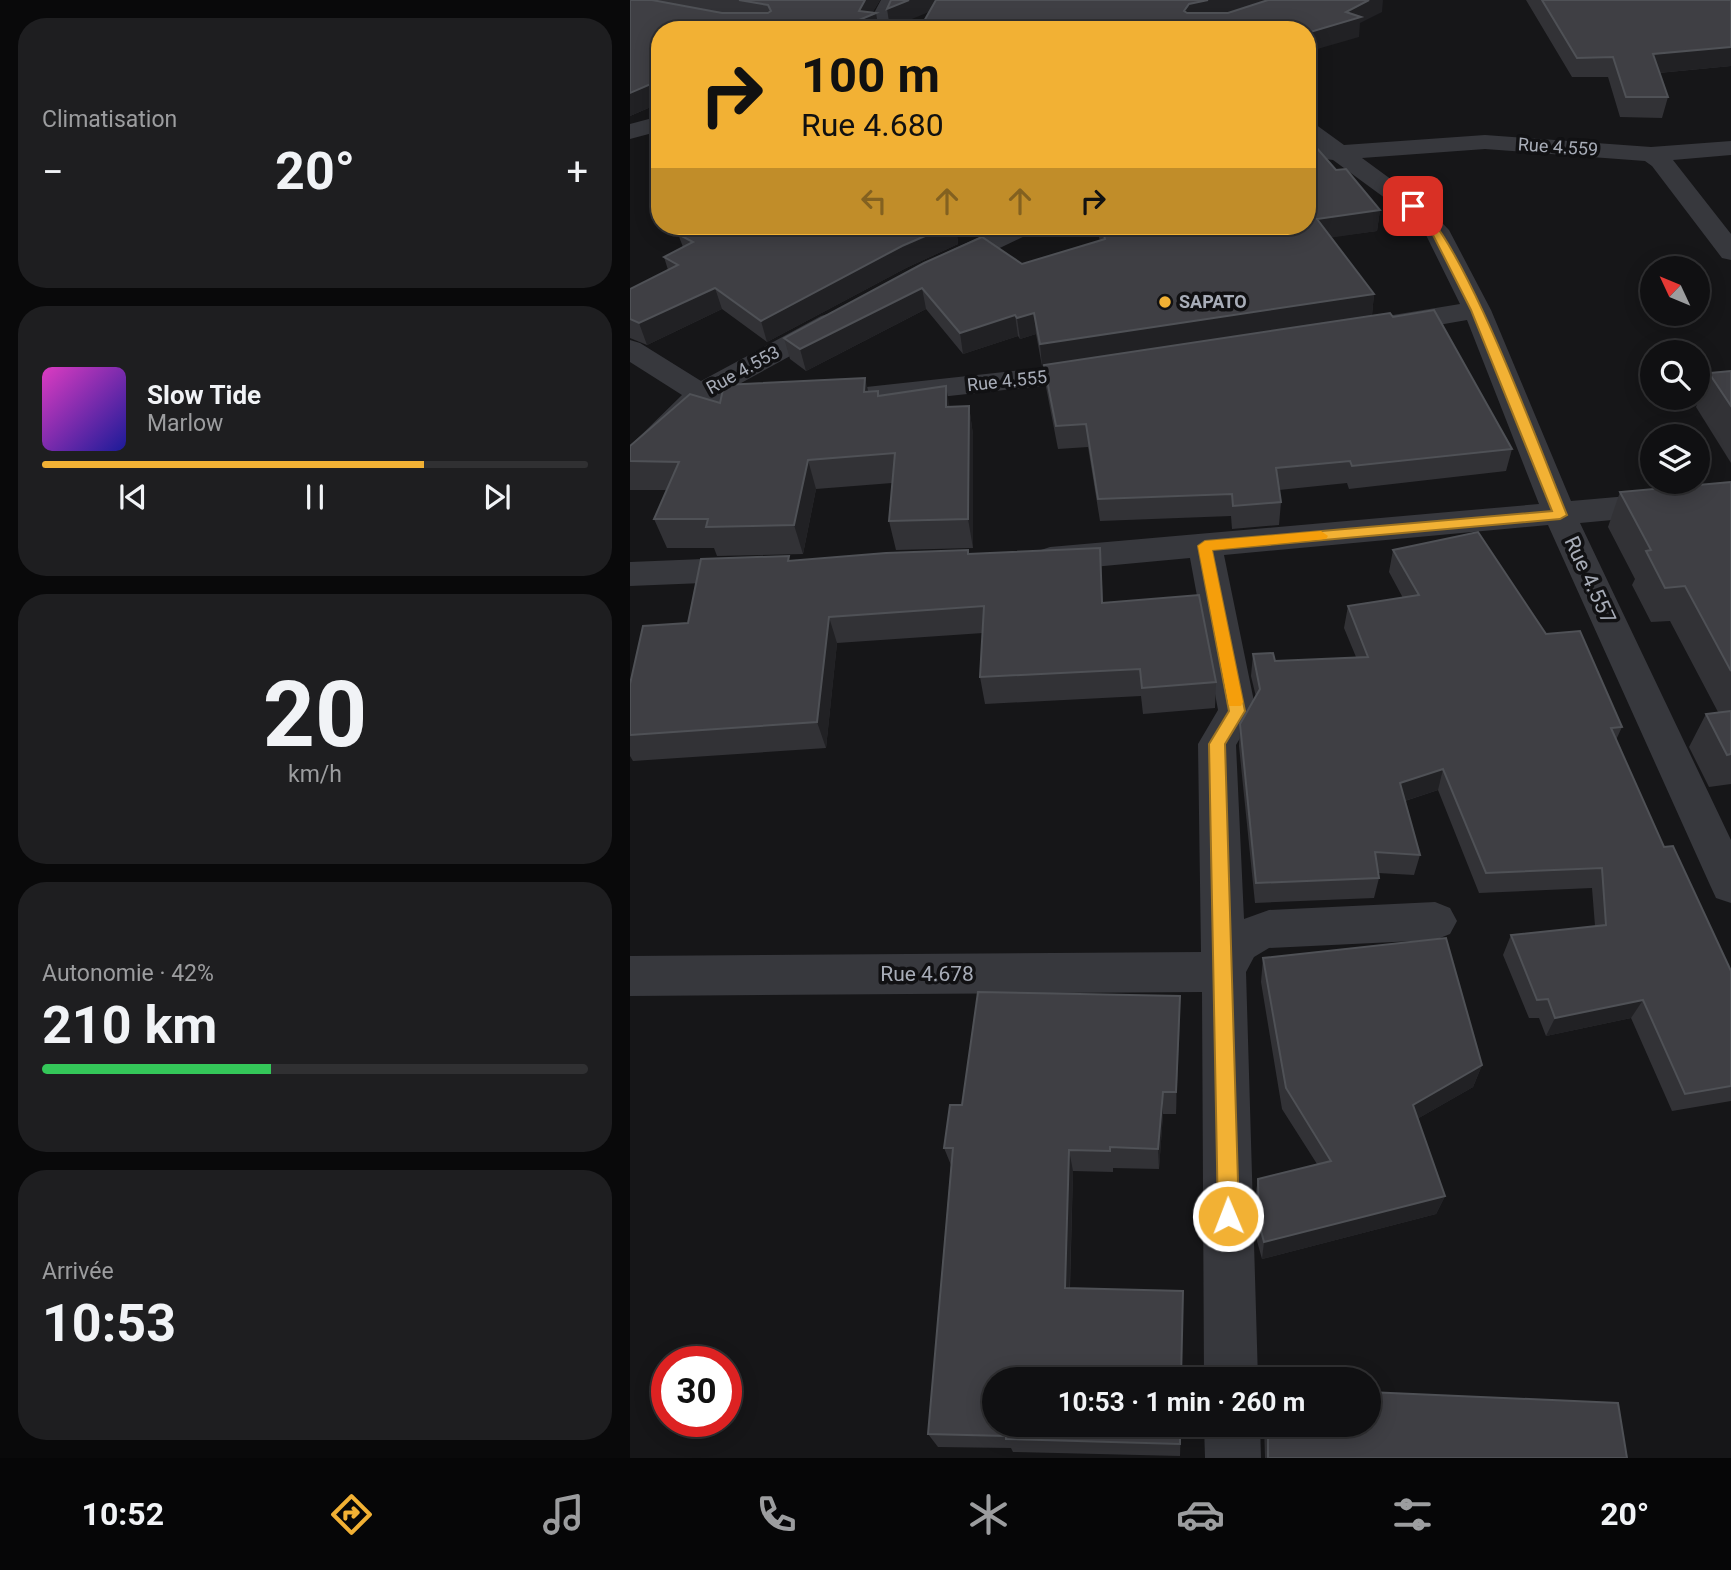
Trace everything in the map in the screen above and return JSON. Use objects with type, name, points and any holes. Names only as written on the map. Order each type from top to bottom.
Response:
[{"type":"street","points":[[880,21],[891,0]]},
{"type":"street","points":[[630,132],[651,126]]},
{"type":"street","name":"Rue 4.559","points":[[1322,153],[1485,142],[1651,154],[1731,148]]},
{"type":"street","name":"Rue 4.557","points":[[1322,153],[1413,206],[1436,230],[1477,310],[1560,515],[1731,885]]},
{"type":"street","points":[[1651,154],[1661,161],[1731,252]]},
{"type":"street","points":[[917,276],[1005,235]]},
{"type":"street","points":[[1356,330],[1477,310]]},
{"type":"street","name":"Rue 4.553","points":[[630,464],[701,393],[849,312]]},
{"type":"street","name":"Rue 4.555","points":[[630,349],[672,378],[701,393],[762,398],[857,397],[1128,366]]},
{"type":"street","points":[[1018,561],[1731,498]]},
{"type":"street","points":[[1205,546],[1237,711],[1217,744],[1231,1367]]},
{"type":"street","points":[[630,574],[782,568]]},
{"type":"street","points":[[1224,972],[1229,953],[1245,937],[1269,929],[1435,921]]},
{"type":"street","name":"Rue 4.678","points":[[630,976],[1224,972]]},
{"type":"street","points":[[1232,1437],[1233,1458]]},
{"type":"building","points":[[630,0],[652,0],[722,13],[768,13],[771,11],[768,5],[739,0],[865,0],[859,11],[876,13],[857,21],[651,21],[651,84],[630,93]]},
{"type":"building","points":[[891,0],[909,0],[887,9]]},
{"type":"building","points":[[936,0],[1208,0],[1189,4],[1184,11],[1228,13],[1268,0],[1369,0],[1346,12],[1361,17],[1316,30],[1316,21],[924,21]]},
{"type":"building","points":[[1542,0],[1731,0],[1731,47],[1653,54],[1668,97],[1626,97],[1613,57],[1577,58]]},
{"type":"building","points":[[1316,147],[1336,170],[1346,169],[1380,210],[1317,219],[1374,294],[1040,344],[1034,313],[1017,318],[1015,315],[960,333],[922,288],[800,349],[784,338],[924,263],[982,237],[1022,264],[1105,239],[1104,235],[1316,235]]},
{"type":"building","points":[[680,235],[927,235],[761,321],[715,288],[639,323],[630,319],[630,289],[678,265],[664,257],[693,242]]},
{"type":"building","points":[[1434,310],[1512,449],[1352,466],[1350,461],[1276,468],[1281,502],[1233,506],[1232,494],[1098,499],[1086,424],[1056,426],[1044,365],[1390,313],[1393,317]]},
{"type":"building","points":[[1731,371],[1731,406],[1710,374]]},
{"type":"building","points":[[865,378],[864,392],[878,391],[878,396],[946,386],[946,407],[969,406],[968,519],[889,521],[895,453],[808,460],[794,525],[706,527],[708,519],[654,519],[679,462],[630,461],[630,446],[690,394],[720,403],[724,385]]},
{"type":"building","points":[[1731,482],[1731,671],[1685,586],[1665,588],[1646,551],[1651,550],[1620,492],[1640,490],[1640,494],[1710,494],[1710,484]]},
{"type":"building","points":[[1478,532],[1546,634],[1580,631],[1622,727],[1611,728],[1664,847],[1673,846],[1731,971],[1731,1086],[1685,1094],[1643,1000],[1555,1018],[1548,999],[1537,1000],[1511,935],[1606,925],[1602,868],[1486,873],[1443,769],[1400,783],[1420,855],[1375,852],[1379,878],[1256,883],[1240,724],[1260,689],[1253,654],[1273,653],[1275,661],[1368,657],[1348,606],[1419,595],[1393,550]]},
{"type":"building","points":[[1100,548],[1102,603],[1199,595],[1216,682],[1142,688],[1140,669],[980,677],[984,606],[829,617],[817,722],[630,735],[630,684],[643,626],[688,623],[701,559],[789,556],[788,561],[886,553],[968,550],[968,554]]},
{"type":"building","points":[[1731,711],[1731,754],[1727,755],[1706,714]]},
{"type":"building","points":[[1446,938],[1482,1065],[1413,1105],[1445,1196],[1264,1242],[1259,1223],[1258,1179],[1331,1161],[1286,1088],[1263,958]]},
{"type":"building","points":[[978,992],[1180,996],[1176,1092],[1163,1092],[1158,1149],[1110,1147],[1110,1151],[1069,1150],[1065,1288],[1183,1291],[1181,1367],[982,1367],[982,1435],[928,1434],[953,1148],[944,1148],[950,1105],[962,1105]]},
{"type":"building","points":[[1381,1393],[1618,1403],[1627,1458],[1268,1458],[1268,1437],[1381,1437]]},
{"type":"building","points":[[1180,1437],[1180,1444],[1006,1439]]},
{"type":"slow traffic","points":[[1235,702],[1205,546],[1321,536]]},
{"type":"place","name":"SAPATO","points":[[1165,302]]},
{"type":"route","points":[[1228,1216],[1217,744],[1237,711],[1205,546],[1560,515],[1477,310],[1436,230],[1413,206]]}]
